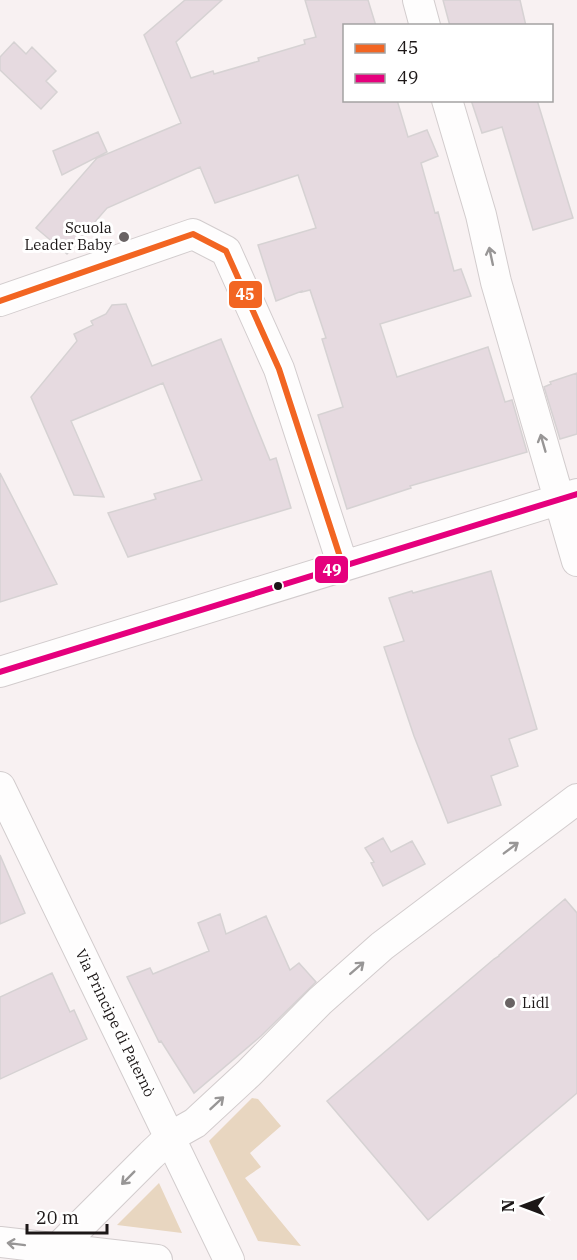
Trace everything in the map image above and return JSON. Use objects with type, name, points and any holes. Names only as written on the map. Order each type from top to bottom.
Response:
[{"type":"street","points":[[418,0],[424,24]]},
{"type":"street","points":[[448,102],[481,215],[496,282],[568,497],[577,561]]},
{"type":"street","points":[[0,301],[193,234],[226,251],[279,369],[343,566]]},
{"type":"street","points":[[0,672],[568,497]]},
{"type":"street","name":"Via Principe di Paternò","points":[[0,787],[229,1260]]},
{"type":"street","points":[[57,1249],[170,1137],[195,1123],[249,1073],[320,1001],[382,946],[577,799]]},
{"type":"street","points":[[0,1242],[157,1260]]},
{"type":"shaded area","points":[[252,1098],[258,1099],[281,1126],[250,1153],[261,1167],[245,1178],[301,1246],[258,1241],[209,1141]]},
{"type":"shaded area","points":[[159,1183],[182,1233],[117,1225]]},
{"type":"building","points":[[185,0],[222,0],[176,42],[191,78],[259,61],[258,58],[305,44],[304,40],[316,37],[305,0],[368,0],[375,24],[343,24],[343,102],[398,102],[408,137],[427,130],[438,156],[421,163],[435,213],[438,212],[454,271],[461,269],[471,296],[380,324],[397,377],[488,347],[505,402],[512,400],[527,452],[410,486],[411,488],[347,509],[318,415],[343,407],[322,339],[326,338],[310,290],[276,301],[258,245],[316,228],[298,175],[215,203],[200,167],[107,208],[67,254],[36,228],[97,158],[181,123],[144,35]]},
{"type":"building","points":[[443,0],[520,0],[526,24],[449,24]]},
{"type":"building","points":[[14,42],[26,54],[32,47],[56,71],[46,81],[57,92],[41,109],[0,70],[0,57]]},
{"type":"building","points":[[472,102],[538,102],[573,218],[533,230],[502,127],[482,133]]},
{"type":"building","points":[[98,132],[107,152],[62,175],[53,151]]},
{"type":"building","points":[[126,304],[152,366],[221,339],[270,460],[276,458],[291,508],[128,557],[108,513],[156,499],[154,494],[202,480],[163,383],[71,421],[104,497],[74,495],[31,397],[77,341],[74,334],[93,325],[91,321],[106,314],[112,305]]},
{"type":"building","points":[[577,373],[577,434],[560,439],[544,387],[551,384],[550,382]]},
{"type":"building","points":[[0,473],[57,584],[0,602]]},
{"type":"building","points":[[491,571],[537,729],[509,739],[518,766],[491,776],[501,805],[448,823],[414,736],[384,647],[404,641],[389,598]]},
{"type":"building","points":[[383,838],[391,852],[412,841],[425,864],[383,886],[371,863],[374,862],[365,848]]},
{"type":"building","points":[[0,855],[25,913],[0,924]]},
{"type":"building","name":"Lidl","points":[[565,899],[577,913],[577,1093],[428,1220],[327,1101]]},
{"type":"building","points":[[220,914],[226,934],[266,916],[290,970],[299,963],[316,982],[261,1036],[194,1093],[161,1041],[159,1042],[127,977],[150,968],[153,974],[209,951],[198,923]]},
{"type":"building","points":[[52,973],[70,1012],[74,1010],[87,1039],[0,1079],[0,997]]},
{"type":"transit line","name":"45","points":[[0,301],[193,234],[226,251],[279,369],[343,566]]},
{"type":"transit line","name":"49","points":[[0,672],[577,494]]},
{"type":"place","name":"Scuola Leader Baby","points":[[124,237]]},
{"type":"place","name":"Lidl","points":[[510,1003]]}]
